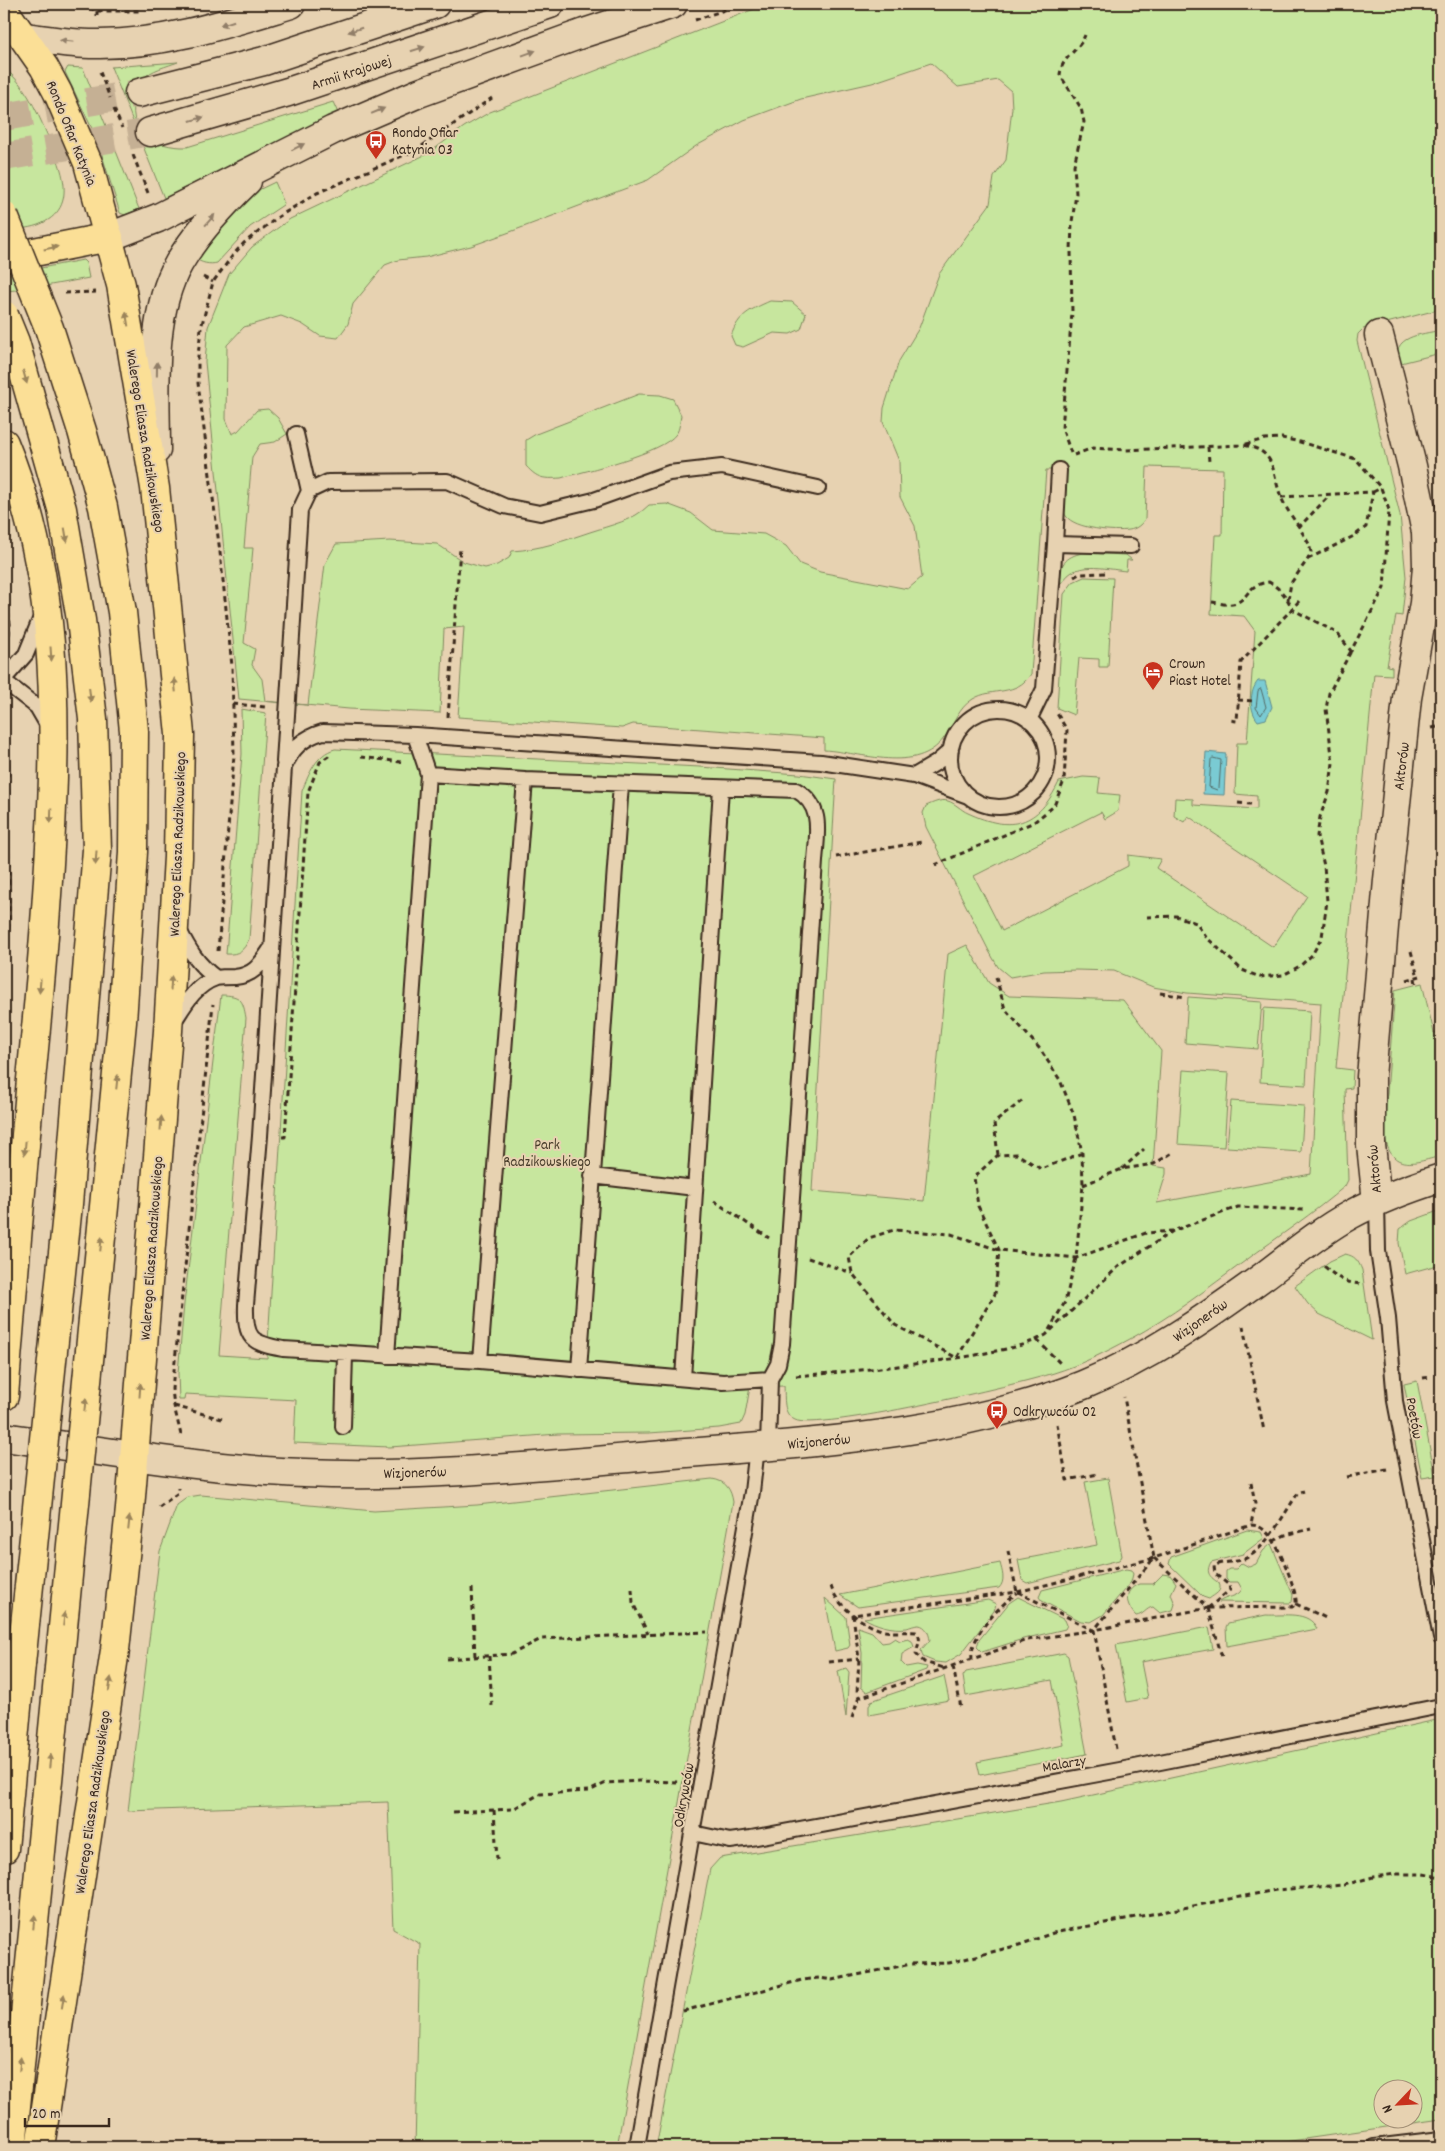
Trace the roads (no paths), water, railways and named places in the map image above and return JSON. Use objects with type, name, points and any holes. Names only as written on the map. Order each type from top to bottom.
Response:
[{"type":"main road","name":"Rondo Ofiar Katynia","points":[[4,10],[14,37],[58,93],[88,163],[108,237]]},
{"type":"main road","points":[[4,216],[49,328],[82,430],[103,507],[122,612],[134,731],[133,852],[122,1022],[12,2147]]},
{"type":"main road","points":[[4,258],[108,237]]},
{"type":"main road","name":"Walerego Eliasza Radzikowskiego","points":[[40,2147],[115,1650],[135,1456],[168,1031],[178,857],[180,734],[155,488],[121,285],[108,237]]},
{"type":"main road","points":[[4,315],[16,342],[63,518],[81,620],[93,719],[97,850],[68,1204],[4,1849]]},
{"type":"main road","points":[[4,443],[23,500],[37,552],[46,605],[53,686],[54,735],[44,937],[4,1396]]},
{"type":"street","points":[[14,37],[98,44],[129,43],[202,31],[291,4]]},
{"type":"street","points":[[139,94],[264,61],[435,4]]},
{"type":"street","name":"Armii Krajowej","points":[[150,132],[288,92],[550,4]]},
{"type":"street","points":[[108,237],[158,218],[333,130],[419,93],[584,33],[682,13]]},
{"type":"street","points":[[155,488],[157,356],[163,309],[169,287],[178,265],[202,230],[264,164]]},
{"type":"street","name":"Aktorów","points":[[1377,1202],[1370,1145],[1371,1077],[1388,880],[1407,698],[1424,603],[1427,566],[1426,532],[1412,466],[1379,335]]},
{"type":"street","name":"Wizjonerów","points":[[135,1456],[302,1473],[438,1472],[857,1438],[924,1427],[1055,1396],[1082,1386],[1136,1361],[1169,1342],[1334,1225],[1377,1202],[1441,1178]]},
{"type":"street","points":[[4,1437],[135,1456]]},
{"type":"lane","points":[[296,434],[309,491],[300,510],[286,710],[260,1136],[246,1324],[251,1338],[263,1345],[283,1349],[345,1354],[480,1361],[722,1382],[770,1378],[778,1364],[782,1344],[815,861],[816,812],[809,800],[796,790],[525,780],[428,774]]},
{"type":"lane","points":[[309,491],[328,482],[447,480],[504,506],[540,512],[594,500],[669,473],[722,467],[818,488]]},
{"type":"lane","points":[[1028,720],[1044,689],[1059,470]]},
{"type":"lane","points":[[1055,544],[1131,546]]},
{"type":"lane","points":[[46,605],[26,654],[4,680],[37,707],[54,735]]},
{"type":"lane","points":[[284,767],[290,752],[300,743],[310,736],[323,732],[416,735],[821,762],[914,776],[968,796],[981,804],[996,807],[1012,806],[1026,799],[1037,789],[1045,775],[1048,760],[1046,745],[1039,731],[1028,720],[1014,712],[998,709],[981,713],[967,721],[956,734],[951,750],[950,762],[953,775],[959,787],[968,796]]},
{"type":"lane","points":[[386,1356],[428,774],[416,735]]},
{"type":"lane","points":[[914,776],[936,763],[951,750]]},
{"type":"lane","points":[[480,1361],[525,780]]},
{"type":"lane","points":[[579,1370],[621,784]]},
{"type":"lane","points":[[683,1378],[721,788]]},
{"type":"lane","points":[[175,921],[192,955],[201,967],[216,978]]},
{"type":"lane","points":[[168,1031],[188,1000],[202,986],[216,978],[240,976],[255,971],[270,950]]},
{"type":"lane","points":[[592,1176],[695,1188]]},
{"type":"lane","name":"Poetów","points":[[1377,1202],[1378,1251],[1388,1318],[1395,1401],[1441,1638]]},
{"type":"lane","points":[[343,1427],[345,1354]]},
{"type":"lane","name":"Odkrywców","points":[[637,2147],[752,1492],[762,1446],[770,1378]]},
{"type":"lane","name":"Malarzy","points":[[693,1833],[730,1841],[751,1838],[1120,1770],[1441,1706]]},
{"type":"lane","points":[[1374,2147],[1441,2140]]},
{"type":"water","points":[[1258,681],[1265,681],[1272,707],[1266,719],[1258,721],[1253,712],[1251,701],[1253,690]]},
{"type":"water","points":[[1206,752],[1226,754],[1224,795],[1203,794]]},
{"type":"tunnel","points":[[4,117],[139,93]]},
{"type":"tunnel","points":[[4,157],[150,132]]},
{"type":"place","name":"Rondo Ofiar Katynia 03","points":[[376,160]]},
{"type":"place","name":"Crown Piast Hotel","points":[[1153,691]]},
{"type":"place","name":"Odkrywców 02","points":[[997,1430]]},
{"type":"park label","name":"Park Radzikowskiego","points":[[547,1152]]}]
